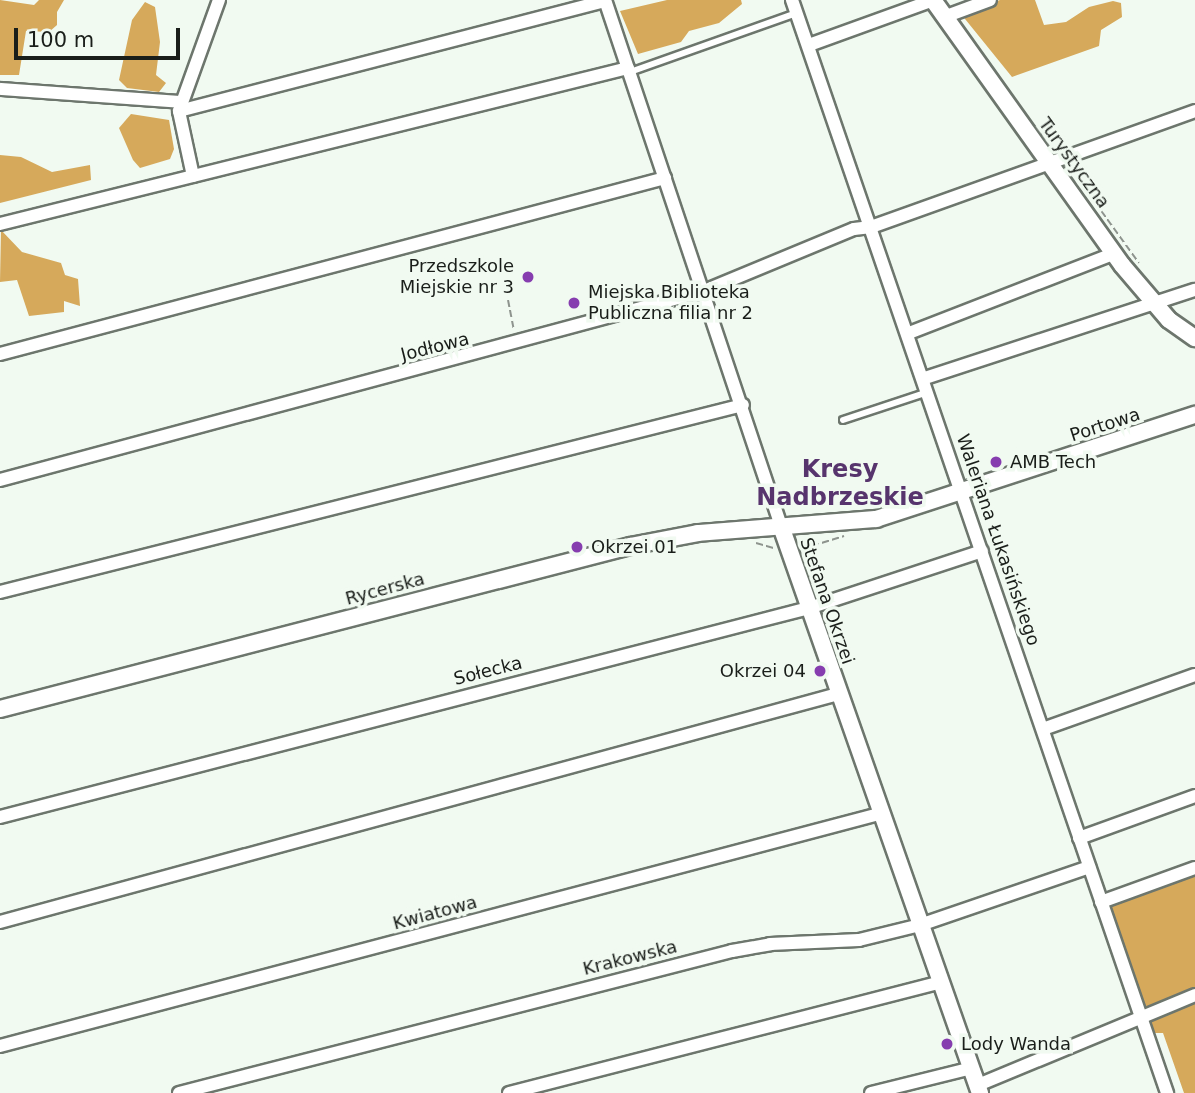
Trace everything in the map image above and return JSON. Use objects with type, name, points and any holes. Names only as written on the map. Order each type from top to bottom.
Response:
[{"type":"street","points":[[194,176],[180,106],[219,0]]},
{"type":"street","points":[[0,89],[180,106],[605,0]]},
{"type":"street","name":"Stefana Okrzei","points":[[605,0],[879,814],[979,1089]]},
{"type":"street","name":"Waleriana Łukasińskiego","points":[[792,0],[925,378],[1167,1093]]},
{"type":"street","points":[[809,45],[933,0]]},
{"type":"street","name":"Turystyczna","points":[[933,0],[1152,302],[1195,338]]},
{"type":"street","points":[[944,17],[990,0]]},
{"type":"street","points":[[0,224],[629,70]]},
{"type":"street","name":"Jodłowa","points":[[0,480],[704,291],[854,229],[871,227],[1195,111]]},
{"type":"street","points":[[0,354],[666,178]]},
{"type":"street","points":[[909,333],[1115,253]]},
{"type":"street","points":[[925,378],[1195,290]]},
{"type":"street","points":[[0,592],[743,405]]},
{"type":"street","name":"Portowa","points":[[782,529],[876,519],[1195,415]]},
{"type":"street","name":"Rycerska","points":[[0,709],[630,546],[698,533],[782,529]]},
{"type":"street","name":"Sołecka","points":[[0,817],[809,608],[982,551]]},
{"type":"street","points":[[1043,729],[1195,675]]},
{"type":"street","points":[[0,922],[838,694]]},
{"type":"street","points":[[1079,838],[1195,796]]},
{"type":"street","name":"Kwiatowa","points":[[0,1046],[879,814]]},
{"type":"street","name":"Krakowska","points":[[179,1093],[732,951],[770,944],[859,940],[920,925],[1089,867]]},
{"type":"street","points":[[1101,902],[1195,869]]},
{"type":"street","points":[[509,1093],[940,982]]},
{"type":"street","points":[[979,1089],[1140,1015],[1195,995]]},
{"type":"street","points":[[870,1093],[972,1068]]},
{"type":"lane","points":[[629,70],[797,13]]},
{"type":"lane","points":[[843,420],[929,392]]},
{"type":"path","points":[[508,300],[515,336]]},
{"type":"shaded area","points":[[0,0],[34,5],[39,0],[64,0],[57,12],[57,25],[49,32],[26,31],[19,75],[0,75]]},
{"type":"shaded area","points":[[667,0],[741,0],[742,4],[719,23],[689,31],[681,42],[638,54],[620,11]]},
{"type":"shaded area","points":[[1000,0],[1035,0],[1044,25],[1066,22],[1089,7],[1113,1],[1121,3],[1122,17],[1101,30],[1099,46],[1012,77],[961,14]]},
{"type":"shaded area","points":[[145,2],[155,7],[160,42],[156,75],[166,83],[159,92],[127,88],[119,80],[132,20]]},
{"type":"shaded area","points":[[131,114],[169,120],[174,149],[170,159],[140,168],[133,160],[119,128]]},
{"type":"shaded area","points":[[0,155],[21,157],[52,172],[90,165],[91,180],[0,203]]},
{"type":"shaded area","points":[[1,230],[22,252],[61,263],[65,275],[78,279],[80,306],[64,301],[64,312],[29,316],[17,280],[0,282]]},
{"type":"shaded area","points":[[1195,872],[1195,1093],[1184,1093],[1163,1033],[1154,1033],[1110,903]]},
{"type":"place","name":"Przedszkole Miejskie nr 3","points":[[528,277]]},
{"type":"place","name":"Miejska Biblioteka Publiczna filia nr 2","points":[[574,303]]},
{"type":"place","name":"AMB Tech","points":[[996,462]]},
{"type":"place","name":"Okrzei 01","points":[[577,547]]},
{"type":"place","name":"Okrzei 04","points":[[820,671]]},
{"type":"place","name":"Lody Wanda","points":[[947,1044]]},
{"type":"district","name":"Kresy Nadbrzeskie","points":[[840,484]]}]
